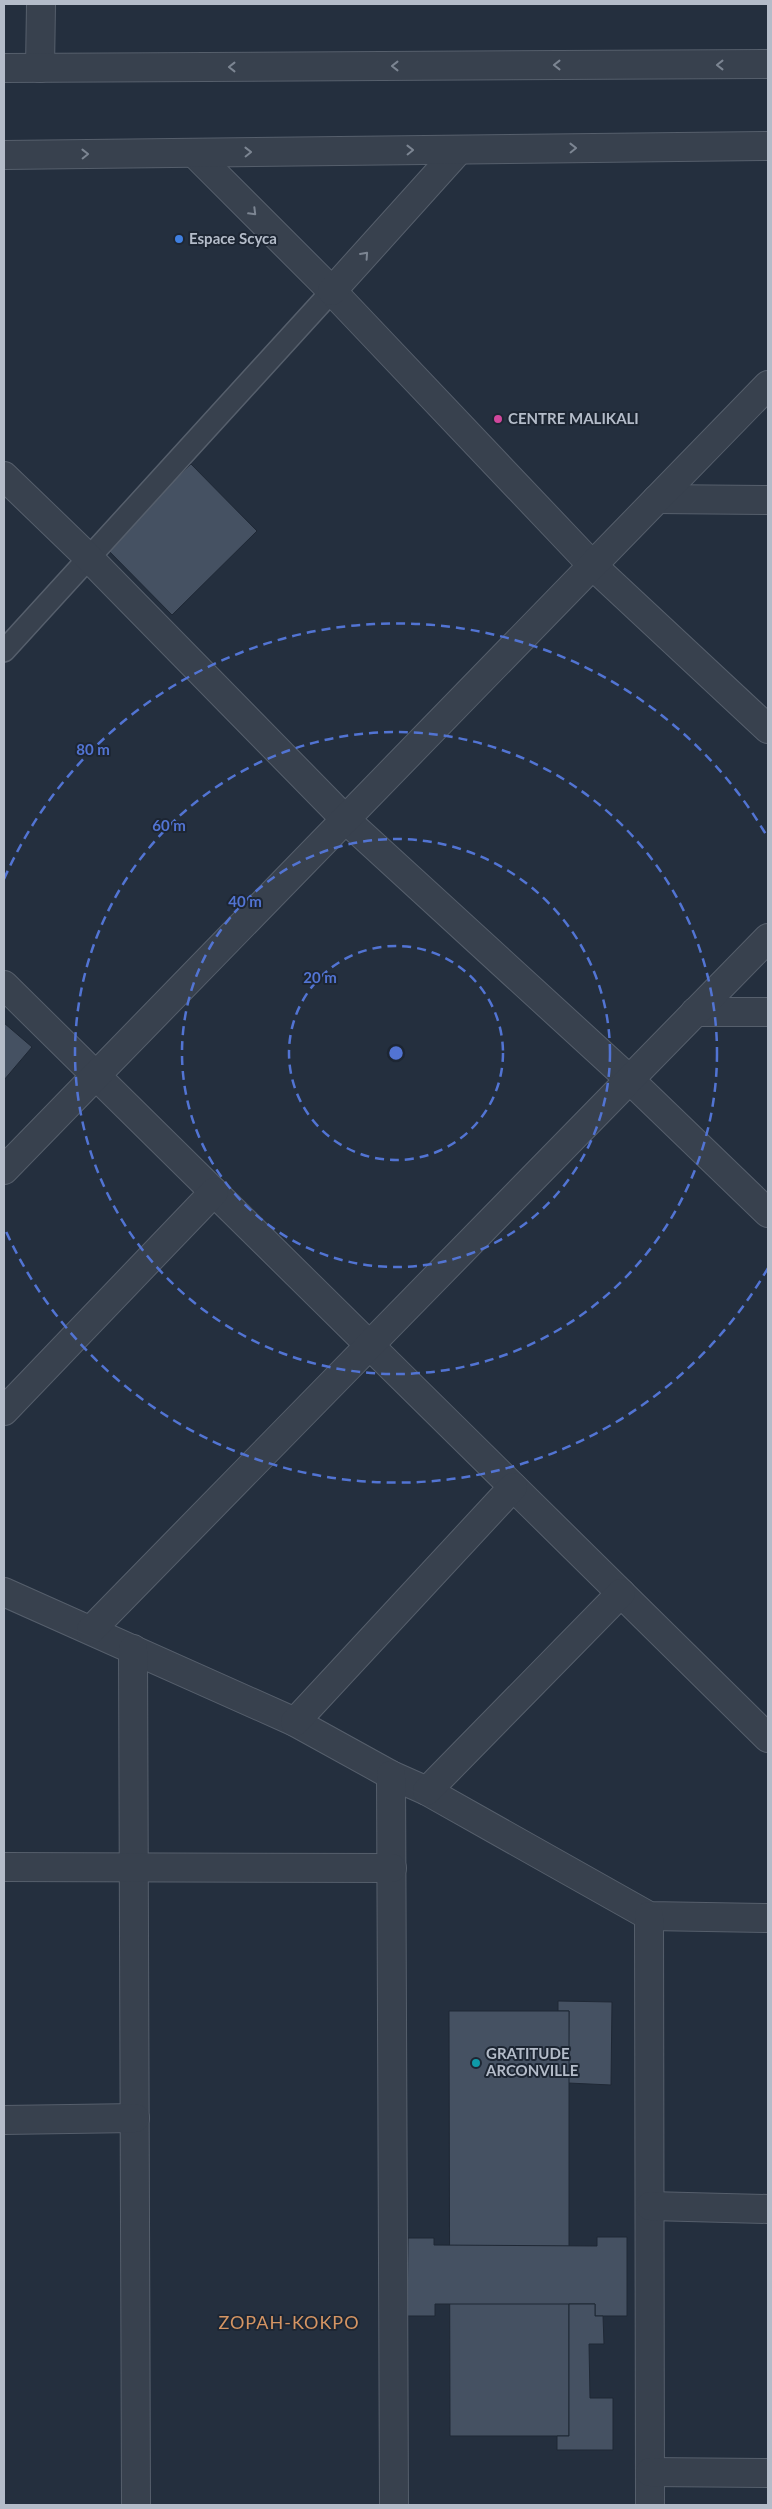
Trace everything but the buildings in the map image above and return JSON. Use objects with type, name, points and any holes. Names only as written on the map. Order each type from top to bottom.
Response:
[{"type":"street","points":[[40,68],[41,4]]},
{"type":"street","points":[[4,68],[768,64]]},
{"type":"street","points":[[4,155],[768,146]]},
{"type":"street","points":[[332,291],[459,150]]},
{"type":"street","points":[[194,153],[332,291],[592,565],[768,729]]},
{"type":"street","points":[[4,1170],[768,385]]},
{"type":"street","points":[[4,476],[89,558],[345,819],[629,1079],[768,1213]]},
{"type":"street","points":[[657,499],[768,500]]},
{"type":"street","points":[[91,1630],[768,938]]},
{"type":"street","points":[[4,986],[768,1738]]},
{"type":"street","points":[[696,1012],[768,1012]]},
{"type":"street","points":[[4,1411],[214,1192]]},
{"type":"street","points":[[295,1722],[513,1487]]},
{"type":"street","points":[[4,1592],[295,1722],[392,1775],[427,1791],[649,1916],[768,1918]]},
{"type":"street","points":[[427,1791],[620,1593]]},
{"type":"street","points":[[133,1649],[136,2505]]},
{"type":"street","points":[[392,1775],[394,2505]]},
{"type":"street","points":[[4,1866],[392,1868]]},
{"type":"street","points":[[649,1916],[650,2505]]},
{"type":"street","points":[[4,2120],[135,2118]]},
{"type":"street","points":[[650,2206],[768,2209]]},
{"type":"street","points":[[650,2472],[768,2473]]},
{"type":"lane","points":[[4,651],[332,291]]},
{"type":"place","name":"Espace Scyca","points":[[179,239]]},
{"type":"place","name":"CENTRE MALIKALI","points":[[498,419]]},
{"type":"place","name":"GRATITUDE ARCONVILLE","points":[[476,2063]]},
{"type":"district","name":"ZOPAH-KOKPO","points":[[289,2323]]}]
